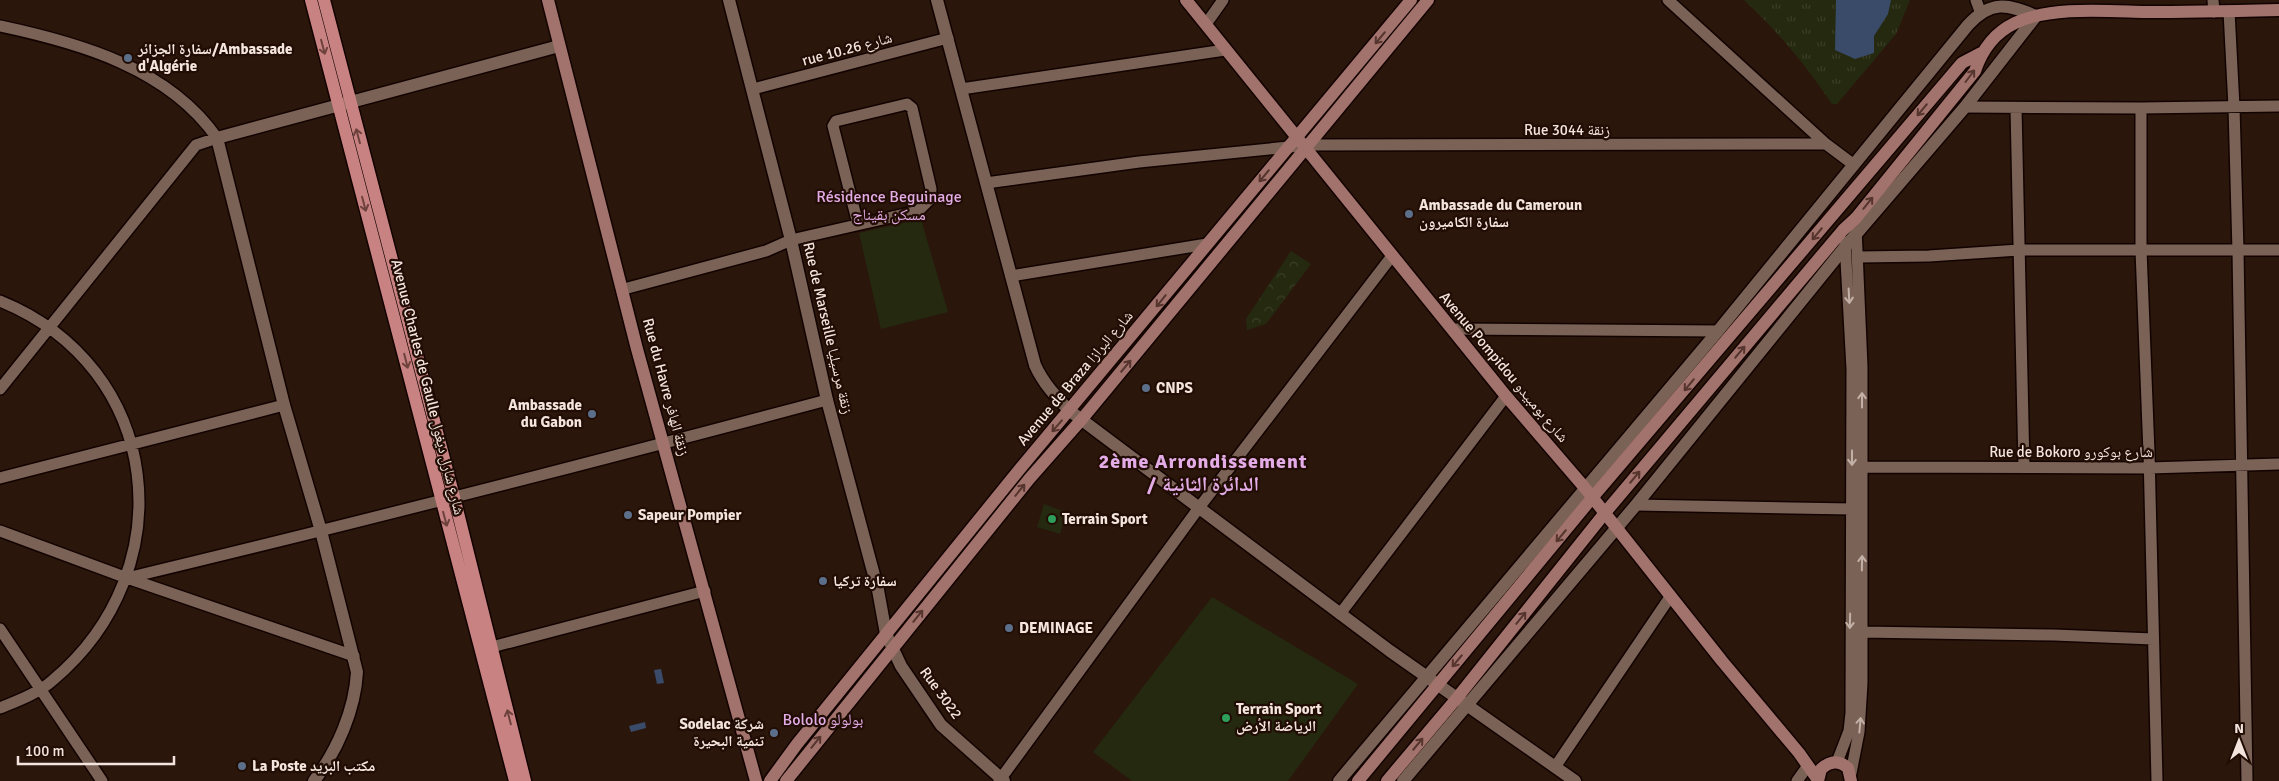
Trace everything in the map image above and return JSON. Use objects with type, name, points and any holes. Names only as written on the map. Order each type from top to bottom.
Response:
[{"type":"main road","name":"Avenue Charles de Gaulle شارع شارل ديغول","points":[[310,0],[344,104],[454,497],[515,781]]},
{"type":"main road","name":"Avenue Charles de Gaulle شارع شارل ديغول","points":[[324,0],[344,104],[440,501],[525,781]]},
{"type":"main road","name":"Rue du Havre زنقة الهافر","points":[[548,0],[624,289],[637,349],[756,781]]},
{"type":"main road","name":"Avenue Pompidou شارع بومبيدو","points":[[1186,0],[1300,145],[1506,396],[1589,493],[1670,597],[1799,753],[1807,767],[1818,780]]},
{"type":"main road","name":"Avenue de Braza شارع البرازا","points":[[786,781],[1030,478],[1082,420],[1300,145],[1411,0]]},
{"type":"main road","name":"Avenue de Braza شارع البرازا","points":[[770,781],[797,744],[1019,470],[1207,244],[1300,145],[1428,0]]},
{"type":"main road","points":[[1358,781],[1438,684],[1589,493],[1962,63],[1981,53],[2008,26],[2036,16],[2083,11],[2214,6],[2229,11],[2279,10]]},
{"type":"main road","points":[[1387,781],[1462,701],[1604,514],[1843,230],[1856,218],[1975,71],[1981,53]]},
{"type":"main road","points":[[1799,753],[1831,763],[1843,764],[1852,778]]},
{"type":"main road","points":[[1818,780],[1821,769],[1831,763]]},
{"type":"street","name":"Rue de Marseille زنقة مرسيليا","points":[[729,0],[790,240],[827,400],[878,590],[886,634]]},
{"type":"street","points":[[937,0],[1035,366],[1041,378],[1070,411],[1198,508],[1340,614],[1575,781]]},
{"type":"street","points":[[1206,24],[1223,0]]},
{"type":"street","points":[[1668,0],[1826,144],[1854,165]]},
{"type":"street","points":[[1339,781],[1426,676],[1589,493],[1854,165],[1978,5],[2018,9],[2036,16],[1965,107],[1845,247],[1636,505],[1462,701],[1403,781]]},
{"type":"street","points":[[2229,11],[2238,251],[2247,781]]},
{"type":"street","points":[[0,26],[74,46],[135,69],[181,98],[202,119],[217,138],[284,405],[321,531],[358,672],[352,708],[345,726],[314,781]]},
{"type":"street","name":"rue 10.26 شارع","points":[[753,89],[948,38]]},
{"type":"street","points":[[0,389],[48,326],[196,145],[559,46]]},
{"type":"street","points":[[962,89],[1225,50]]},
{"type":"street","points":[[624,289],[766,252],[790,240],[918,211],[930,199],[931,189],[912,108],[907,104],[836,121],[833,126],[858,224]]},
{"type":"street","points":[[1965,107],[2141,108],[2279,106]]},
{"type":"street","points":[[2016,108],[2024,467]]},
{"type":"street","points":[[2141,108],[2141,250],[2157,781]]},
{"type":"street","name":"Rue 3044 زنقة","points":[[986,183],[1139,162],[1300,145],[1826,144]]},
{"type":"street","points":[[1852,778],[1860,714],[1861,632],[1862,467],[1859,257],[1856,218]]},
{"type":"street","points":[[1831,763],[1849,731],[1851,713],[1852,369],[1843,230]]},
{"type":"street","points":[[1011,276],[1207,244]]},
{"type":"street","points":[[1859,257],[1929,256],[2019,250],[2279,250]]},
{"type":"street","points":[[1001,780],[1198,508],[1392,256]]},
{"type":"street","points":[[0,301],[48,326],[75,350],[103,383],[120,415],[131,444],[139,485],[139,514],[135,550],[127,578],[110,613],[93,639],[62,673],[40,689],[0,708]]},
{"type":"street","points":[[1452,329],[1718,331]]},
{"type":"street","points":[[1340,614],[1506,396]]},
{"type":"street","points":[[127,578],[440,501],[827,400]]},
{"type":"street","points":[[0,478],[284,405]]},
{"type":"street","name":"Rue de Bokoro شارع بوكورو","points":[[1862,467],[2149,468],[2279,464]]},
{"type":"street","points":[[1636,505],[1852,509]]},
{"type":"street","points":[[0,531],[127,578],[354,656]]},
{"type":"street","points":[[486,648],[705,591]]},
{"type":"street","points":[[1555,767],[1670,597]]},
{"type":"street","points":[[0,629],[102,781]]},
{"type":"street","points":[[1861,632],[2054,635],[2153,639]]},
{"type":"street","name":"Rue 3022","points":[[886,634],[901,666],[941,725],[1001,780]]},
{"type":"street","points":[[1797,781],[1807,767]]},
{"type":"green space","points":[[1744,0],[1910,0],[1896,34],[1837,104],[1832,104],[1791,49]]},
{"type":"green space","points":[[921,219],[948,312],[881,329],[859,233]]},
{"type":"green space","points":[[1291,251],[1311,264],[1266,324],[1247,330],[1246,319]]},
{"type":"green space","name":"Terrain Sport","points":[[1044,504],[1066,512],[1060,534],[1037,527]]},
{"type":"green space","name":"Terrain Sport الرياضة الأرض","points":[[1212,597],[1358,684],[1288,781],[1132,781],[1093,752]]},
{"type":"water","points":[[1836,0],[1891,0],[1888,14],[1874,36],[1874,53],[1855,59],[1835,50]]},
{"type":"water","points":[[661,669],[664,683],[657,684],[654,670]]},
{"type":"water","points":[[645,722],[646,728],[631,732],[629,726]]},
{"type":"place","name":"سفارة الجزائر/Ambassade d'Algérie","points":[[128,58]]},
{"type":"place","name":"Ambassade du Cameroun سفارة الكاميرون","points":[[1409,214]]},
{"type":"place","name":"CNPS","points":[[1146,388]]},
{"type":"place","name":"Ambassade du Gabon","points":[[592,414]]},
{"type":"place","name":"Sapeur Pompier","points":[[628,515]]},
{"type":"place","name":"Terrain Sport","points":[[1052,519]]},
{"type":"place","name":"سفارة تركيا","points":[[823,581]]},
{"type":"place","name":"DEMINAGE","points":[[1009,628]]},
{"type":"place","name":"Terrain Sport الرياضة الأرض","points":[[1226,718]]},
{"type":"place","name":"Sodelac شركة تنمية البحيرة","points":[[774,733]]},
{"type":"place","name":"La Poste مكتب البريد","points":[[242,766]]},
{"type":"district","name":"Résidence Beguinage مسكن بقيناج","points":[[889,205]]},
{"type":"district","name":"2ème Arrondissement / الدائرة الثانية","points":[[1203,472]]},
{"type":"district","name":"Bololo بولولو","points":[[823,719]]}]
